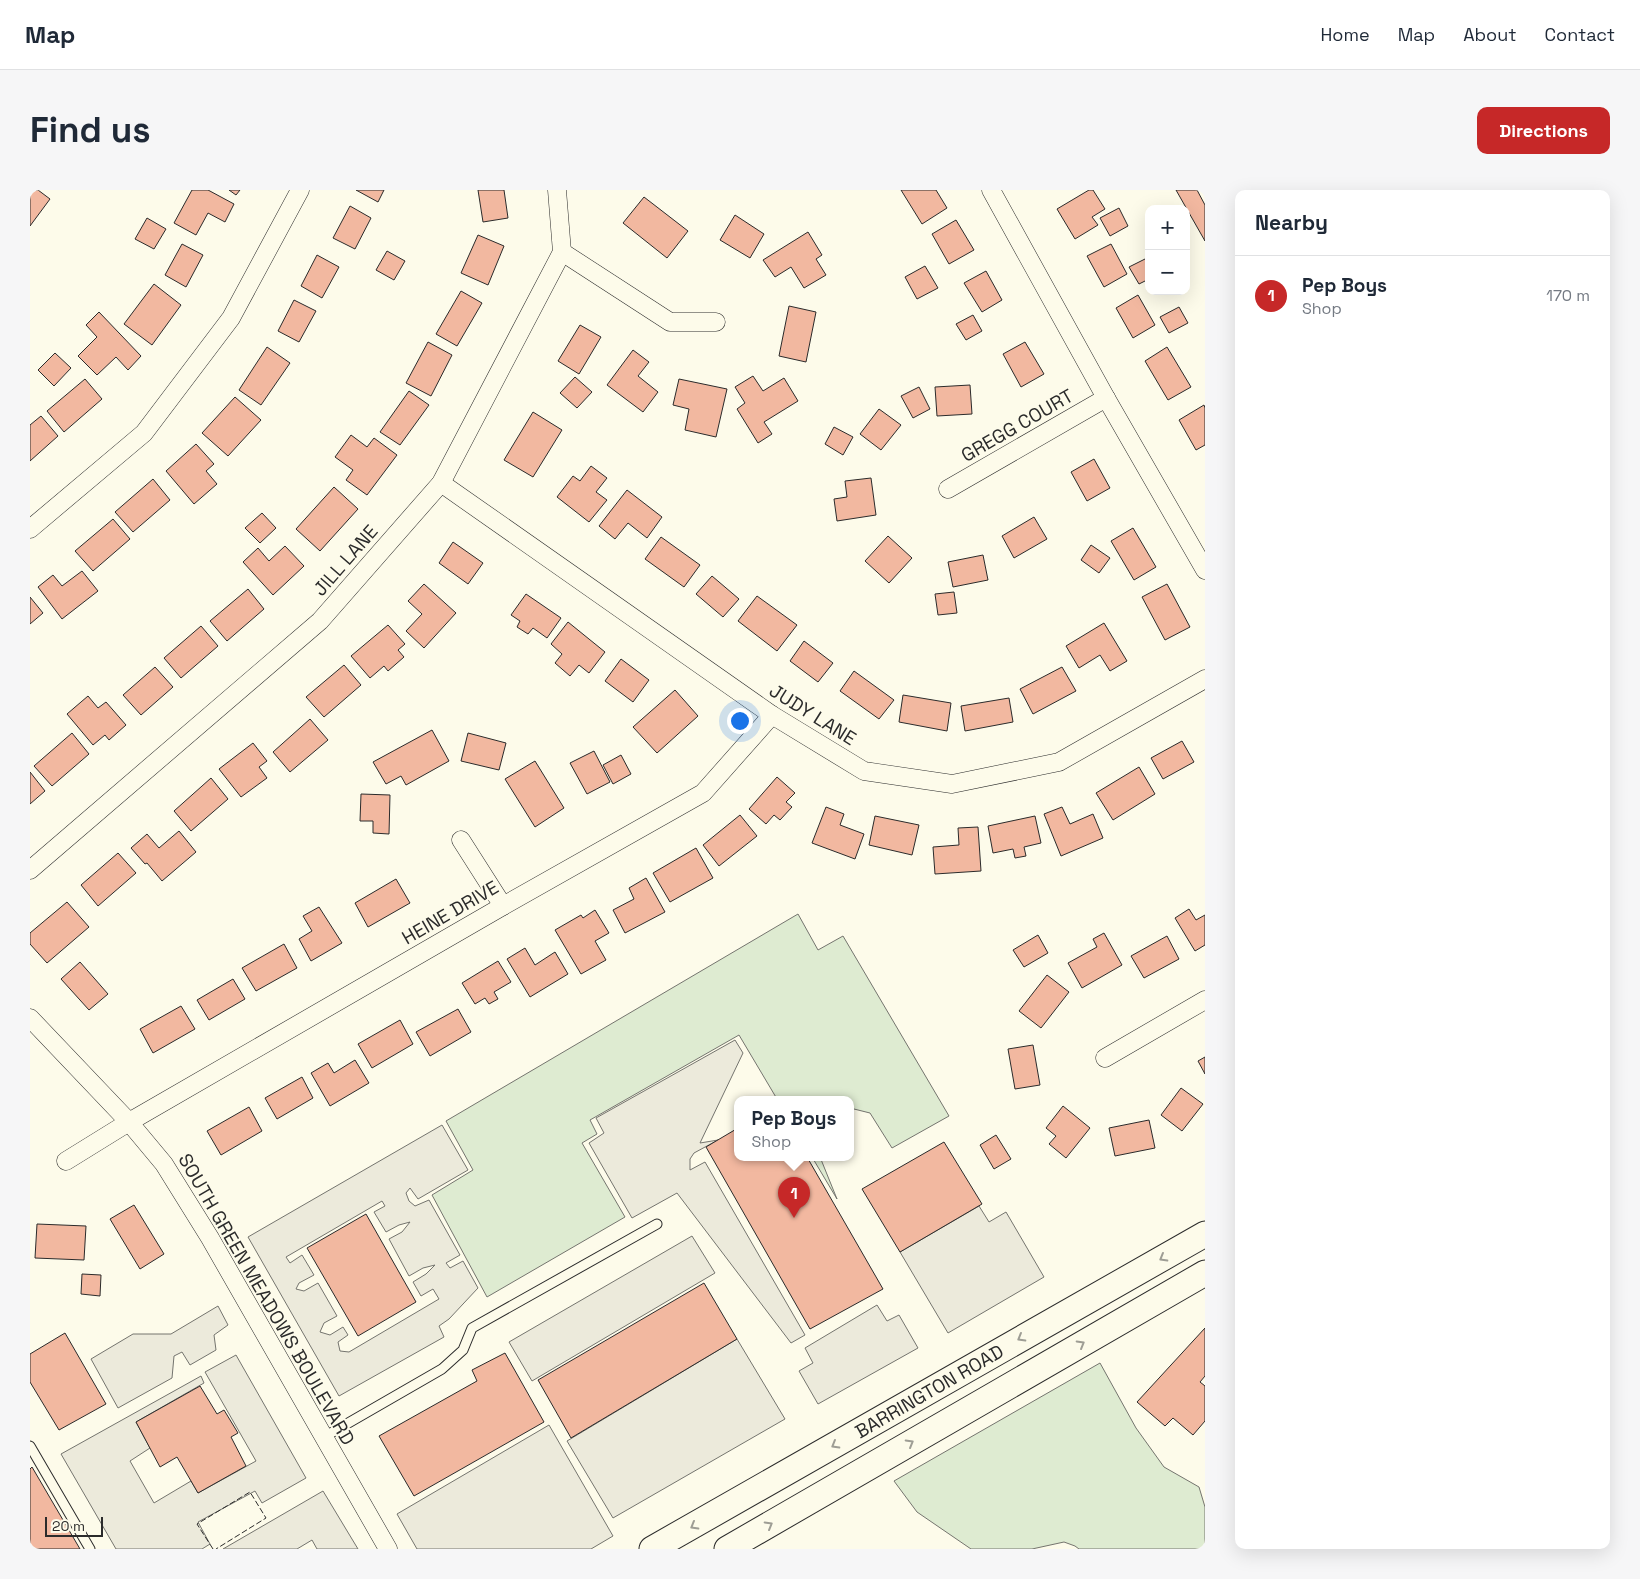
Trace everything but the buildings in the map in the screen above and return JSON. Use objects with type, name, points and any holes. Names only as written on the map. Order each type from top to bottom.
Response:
[{"type":"main road","name":"BARRINGTON ROAD","points":[[652,1549],[1205,1234]]},
{"type":"main road","name":"BARRINGTON ROAD","points":[[727,1549],[1205,1272]]},
{"type":"street","points":[[30,530],[144,433],[231,318],[300,190]]},
{"type":"street","points":[[557,190],[562,252],[670,322],[716,322]]},
{"type":"street","points":[[991,190],[1106,398],[1205,570]]},
{"type":"street","name":"JILL LANE","points":[[30,870],[320,621],[441,483],[562,252]]},
{"type":"street","name":"GREGG COURT","points":[[948,489],[1106,398]]},
{"type":"street","name":"JUDY LANE","points":[[441,483],[772,715],[864,771],[952,784],[1059,762],[1205,679]]},
{"type":"street","name":"HEINE DRIVE","points":[[66,1161],[129,1122],[702,793],[772,715]]},
{"type":"street","points":[[461,840],[503,906]]},
{"type":"street","points":[[1105,1058],[1205,1000]]},
{"type":"street","name":"SOUTH GREEN MEADOWS BOULEVARD","points":[[30,1018],[129,1122],[164,1164],[182,1191],[388,1549]]},
{"type":"lane","points":[[324,1437],[442,1369],[463,1350],[472,1328],[657,1224]]},
{"type":"lane","points":[[30,1446],[90,1549]]},
{"type":"green space","points":[[798,914],[818,950],[843,936],[949,1116],[892,1148],[870,1113],[854,1109],[854,1096],[775,1096],[739,1035],[590,1120],[597,1134],[582,1143],[625,1217],[487,1297],[432,1195],[473,1170],[446,1121]]},
{"type":"green space","points":[[814,1161],[822,1161],[837,1199]]},
{"type":"green space","points":[[1100,1363],[1136,1428],[1164,1467],[1199,1487],[1205,1507],[1205,1549],[1079,1549],[1064,1542],[1032,1549],[971,1549],[917,1512],[894,1481]]},
{"type":"shaded area","points":[[735,1040],[743,1053],[700,1143],[718,1140],[694,1153],[690,1159],[690,1170],[705,1162],[805,1335],[791,1343],[677,1193],[632,1218],[589,1143],[604,1133],[596,1118]]},
{"type":"shaded area","points":[[442,1125],[468,1170],[418,1199],[410,1188],[406,1193],[409,1201],[415,1206],[429,1200],[460,1255],[446,1263],[450,1268],[463,1261],[478,1288],[449,1319],[439,1326],[444,1337],[339,1396],[248,1237]],"holes":[[[382,1201],[385,1206],[374,1212],[386,1232],[410,1222],[402,1232],[389,1239],[409,1276],[423,1268],[435,1265],[426,1274],[413,1282],[421,1296],[433,1289],[439,1299],[349,1352],[340,1351],[338,1342],[348,1335],[343,1327],[330,1335],[320,1332],[324,1323],[337,1316],[318,1283],[304,1291],[296,1289],[299,1283],[314,1275],[302,1255],[290,1263],[286,1257]]]},
{"type":"shaded area","points":[[979,1206],[989,1222],[1006,1212],[1044,1277],[948,1333],[900,1252]]},
{"type":"shaded area","points":[[692,1236],[715,1273],[532,1381],[509,1342]]},
{"type":"shaded area","points":[[877,1305],[887,1321],[899,1315],[918,1348],[818,1404],[799,1371],[813,1363],[805,1348]]},
{"type":"shaded area","points":[[218,1306],[228,1325],[214,1335],[216,1350],[190,1365],[182,1352],[174,1356],[172,1378],[118,1408],[91,1359],[133,1334],[171,1334]]},
{"type":"shaded area","points":[[737,1339],[785,1419],[613,1518],[567,1441]]},
{"type":"shaded area","points":[[236,1355],[306,1478],[262,1503],[255,1491],[198,1522],[210,1544],[202,1549],[116,1549],[61,1454],[201,1376],[204,1383],[136,1422],[150,1448],[130,1461],[154,1503],[191,1481],[198,1493],[256,1461],[205,1372]]},
{"type":"shaded area","points":[[549,1425],[613,1536],[591,1549],[417,1549],[397,1514]]},
{"type":"shaded area","points":[[323,1491],[358,1549],[317,1549],[312,1540],[297,1549],[223,1549]]},
{"type":"fence","points":[[213,1549],[197,1524],[250,1492],[266,1518],[216,1549]]},
{"type":"place","name":"Pep Boys","points":[[794,1218]]}]
